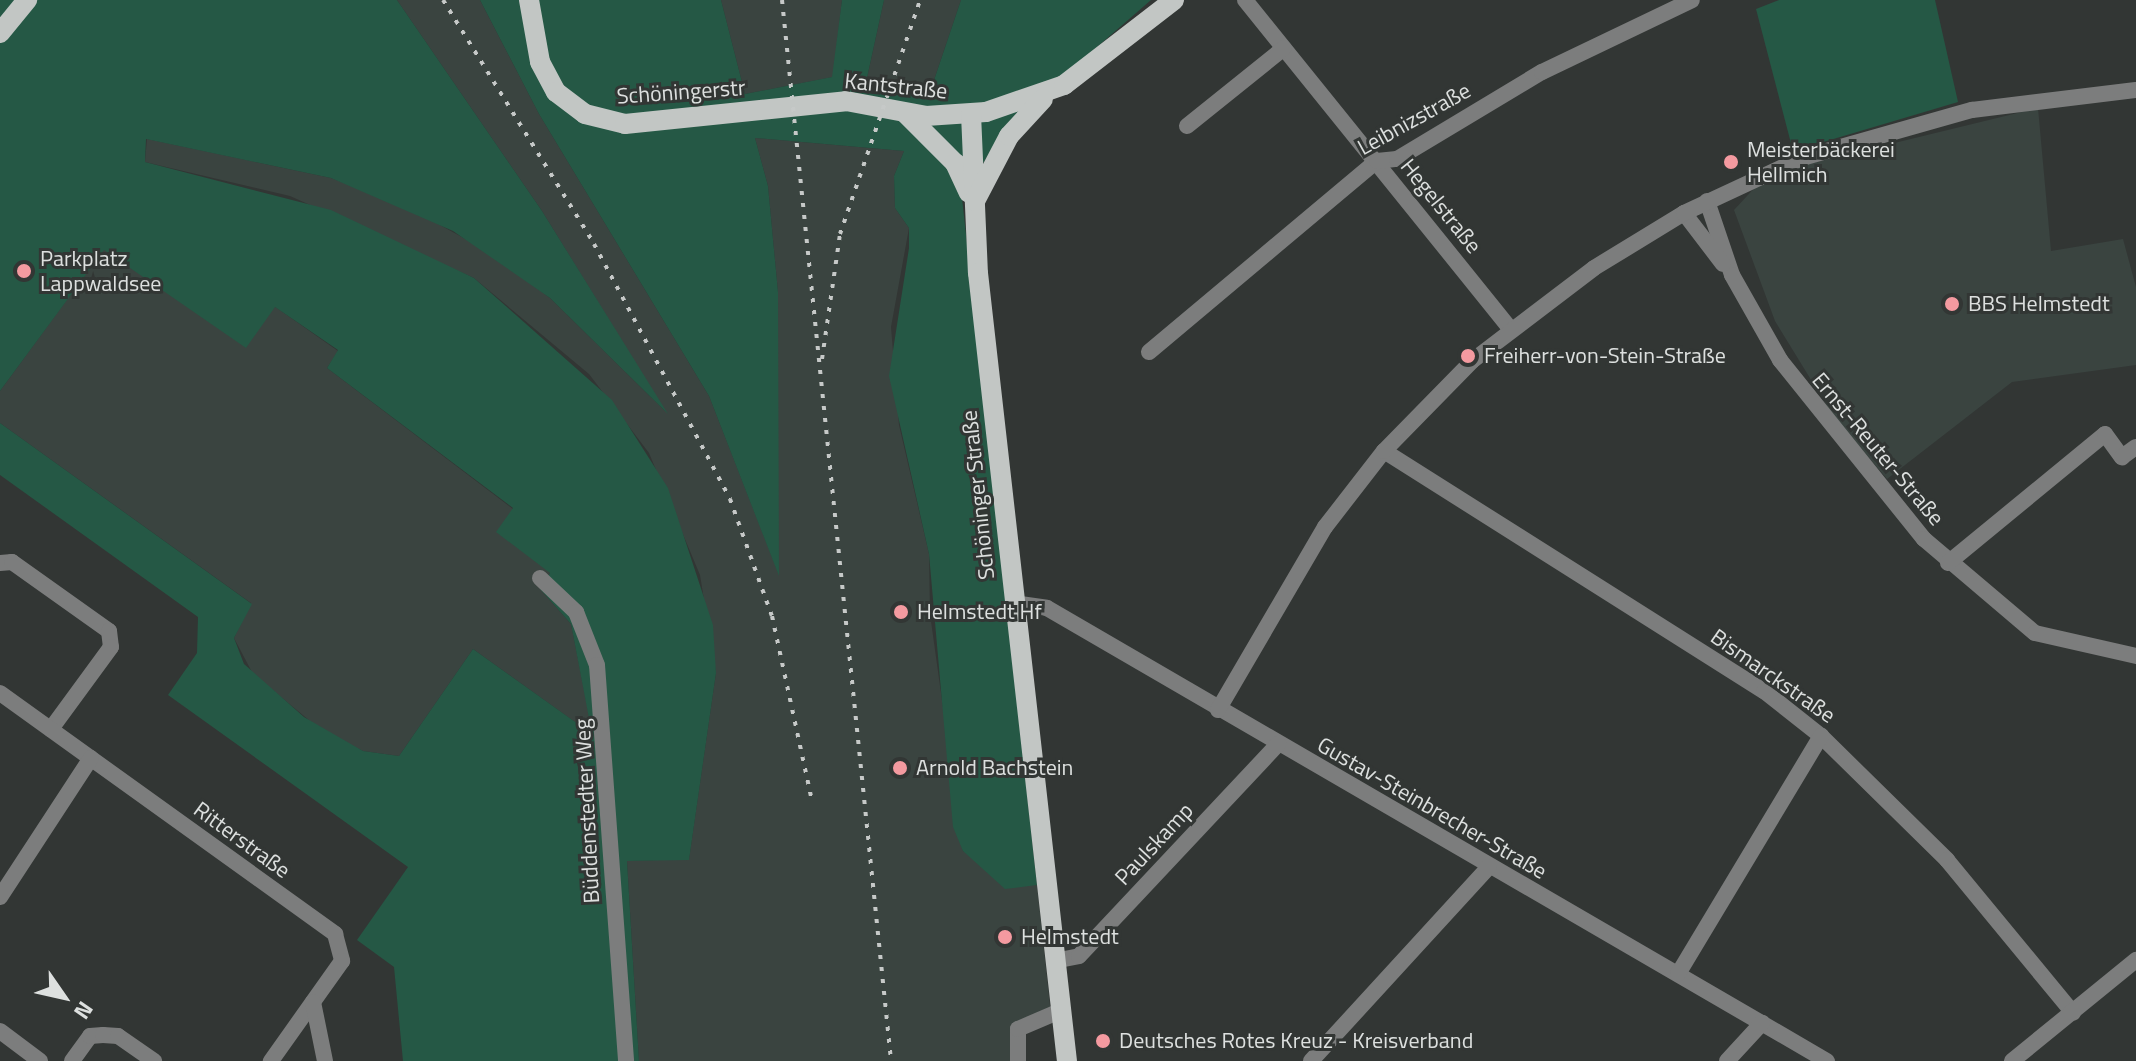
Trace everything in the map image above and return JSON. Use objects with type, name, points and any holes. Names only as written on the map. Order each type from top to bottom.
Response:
[{"type":"main road","points":[[0,33],[27,0]]},
{"type":"main road","name":"Schöningerstr","points":[[529,0],[548,79],[585,114],[625,124],[772,109]]},
{"type":"main road","name":"Kantstraße","points":[[772,109],[846,101],[905,113],[971,114],[1049,92],[1174,0]]},
{"type":"main road","points":[[973,204],[1009,136],[1049,92]]},
{"type":"main road","points":[[905,113],[955,163],[973,204]]},
{"type":"main road","name":"Schöninger Straße","points":[[971,114],[973,204],[1013,603],[1067,1061]]},
{"type":"street","name":"Hegelstraße","points":[[1245,0],[1510,329]]},
{"type":"street","name":"Leibnizstraße","points":[[1149,352],[1377,161],[1397,159],[1556,64],[1692,0]]},
{"type":"street","points":[[1187,126],[1284,48]]},
{"type":"street","points":[[1218,710],[1325,527],[1384,451],[1510,329],[1684,213],[1802,158],[1972,110],[2136,90]]},
{"type":"street","name":"Ernst-Reuter-Straße","points":[[1707,201],[1732,275]]},
{"type":"street","name":"Ernst-Reuter-Straße","points":[[1684,213],[1732,275],[1829,429],[1948,563],[2035,633],[2136,656]]},
{"type":"street","points":[[1948,563],[2105,434],[2122,457],[2136,447]]},
{"type":"street","name":"Bismarckstraße","points":[[1384,451],[1764,691],[1821,736],[1947,860],[2073,1013]]},
{"type":"street","points":[[0,563],[12,562],[109,631],[111,647],[51,729]]},
{"type":"street","name":"Büddenstedter Weg","points":[[540,578],[576,612],[597,665],[626,1061]]},
{"type":"street","name":"Gustav-Steinbrecher-Straße","points":[[1013,603],[1047,608],[1827,1061]]},
{"type":"street","name":"Ritterstraße","points":[[0,693],[335,934],[342,961],[271,1061]]},
{"type":"street","points":[[1678,974],[1821,736]]},
{"type":"street","name":"Paulskamp","points":[[1054,961],[1079,956],[1278,744]]},
{"type":"street","points":[[0,897],[91,758]]},
{"type":"street","points":[[1311,1061],[1489,867]]},
{"type":"street","points":[[2012,1061],[2136,960]]},
{"type":"street","points":[[313,1002],[325,1061]]},
{"type":"street","points":[[1018,1061],[1018,1029],[1060,1011]]},
{"type":"street","points":[[1727,1061],[1762,1023]]},
{"type":"street","points":[[0,1031],[40,1061]]},
{"type":"street","points":[[72,1061],[90,1036],[103,1035],[118,1036],[154,1061]]},
{"type":"shaded area","points":[[397,0],[480,0],[539,114],[709,396],[778,572],[778,292],[768,186],[755,138],[904,151],[894,176],[895,208],[909,228],[891,327],[899,425],[929,554],[930,614],[963,851],[1037,885],[1051,1015],[1023,1026],[1018,1061],[639,1061],[627,861],[689,859],[716,673],[700,575],[649,453],[589,374],[474,278],[290,196],[145,162],[147,139],[331,178],[409,208],[489,252],[550,298],[665,411],[542,211]]},
{"type":"shaded area","points":[[721,0],[842,0],[833,77],[745,94]]},
{"type":"shaded area","points":[[884,0],[961,0],[929,95],[865,87]]},
{"type":"shaded area","name":"BBS Helmstedt","points":[[2038,108],[2051,251],[2123,239],[2136,287],[2136,365],[2012,382],[1887,479],[1832,414],[1775,321],[1734,210],[1759,183],[1804,165]]},
{"type":"shaded area","points":[[104,249],[246,347],[274,306],[338,351],[327,368],[513,509],[550,573],[540,589],[571,624],[593,735],[473,649],[399,756],[363,751],[321,730],[253,674],[234,638],[251,603],[0,423],[0,391]]},
{"type":"green space","points":[[0,0],[397,0],[542,211],[668,414],[550,298],[453,231],[331,178],[146,139],[145,162],[331,210],[474,278],[612,400],[668,488],[713,625],[716,673],[689,860],[627,861],[639,1061],[403,1061],[394,967],[357,940],[408,867],[168,695],[197,653],[198,617],[0,475],[0,423],[252,604],[234,638],[244,664],[304,717],[363,751],[399,756],[473,649],[592,734],[571,624],[540,589],[550,573],[496,532],[513,508],[327,368],[338,350],[275,307],[246,348],[104,250],[0,391]]},
{"type":"green space","points":[[480,0],[721,0],[745,94],[832,77],[842,0],[884,0],[865,87],[929,95],[961,0],[1151,0],[1005,127],[962,198],[1037,885],[1005,889],[963,851],[953,827],[929,554],[889,376],[909,248],[909,228],[895,208],[894,176],[904,151],[755,138],[768,186],[778,292],[779,576],[709,396],[539,114]]},
{"type":"green space","points":[[1779,0],[1935,0],[1958,102],[1793,151],[1756,9]]},
{"type":"railway","points":[[443,0],[594,244],[730,499],[772,616],[812,801]]},
{"type":"railway","points":[[782,0],[891,1061]]},
{"type":"railway","points":[[822,359],[840,234],[920,0]]},
{"type":"place","name":"Meisterbäckerei Hellmich","points":[[1731,162]]},
{"type":"place","name":"Parkplatz Lappwaldsee","points":[[24,271]]},
{"type":"place","name":"BBS Helmstedt","points":[[1952,304]]},
{"type":"place","name":"Freiherr-von-Stein-Straße","points":[[1468,356]]},
{"type":"place","name":"Helmstedt Hf","points":[[901,612]]},
{"type":"place","name":"Arnold Bachstein","points":[[900,768]]},
{"type":"place","name":"Helmstedt","points":[[1005,937]]},
{"type":"place","name":"Deutsches Rotes Kreuz - Kreisverband","points":[[1103,1041]]}]
